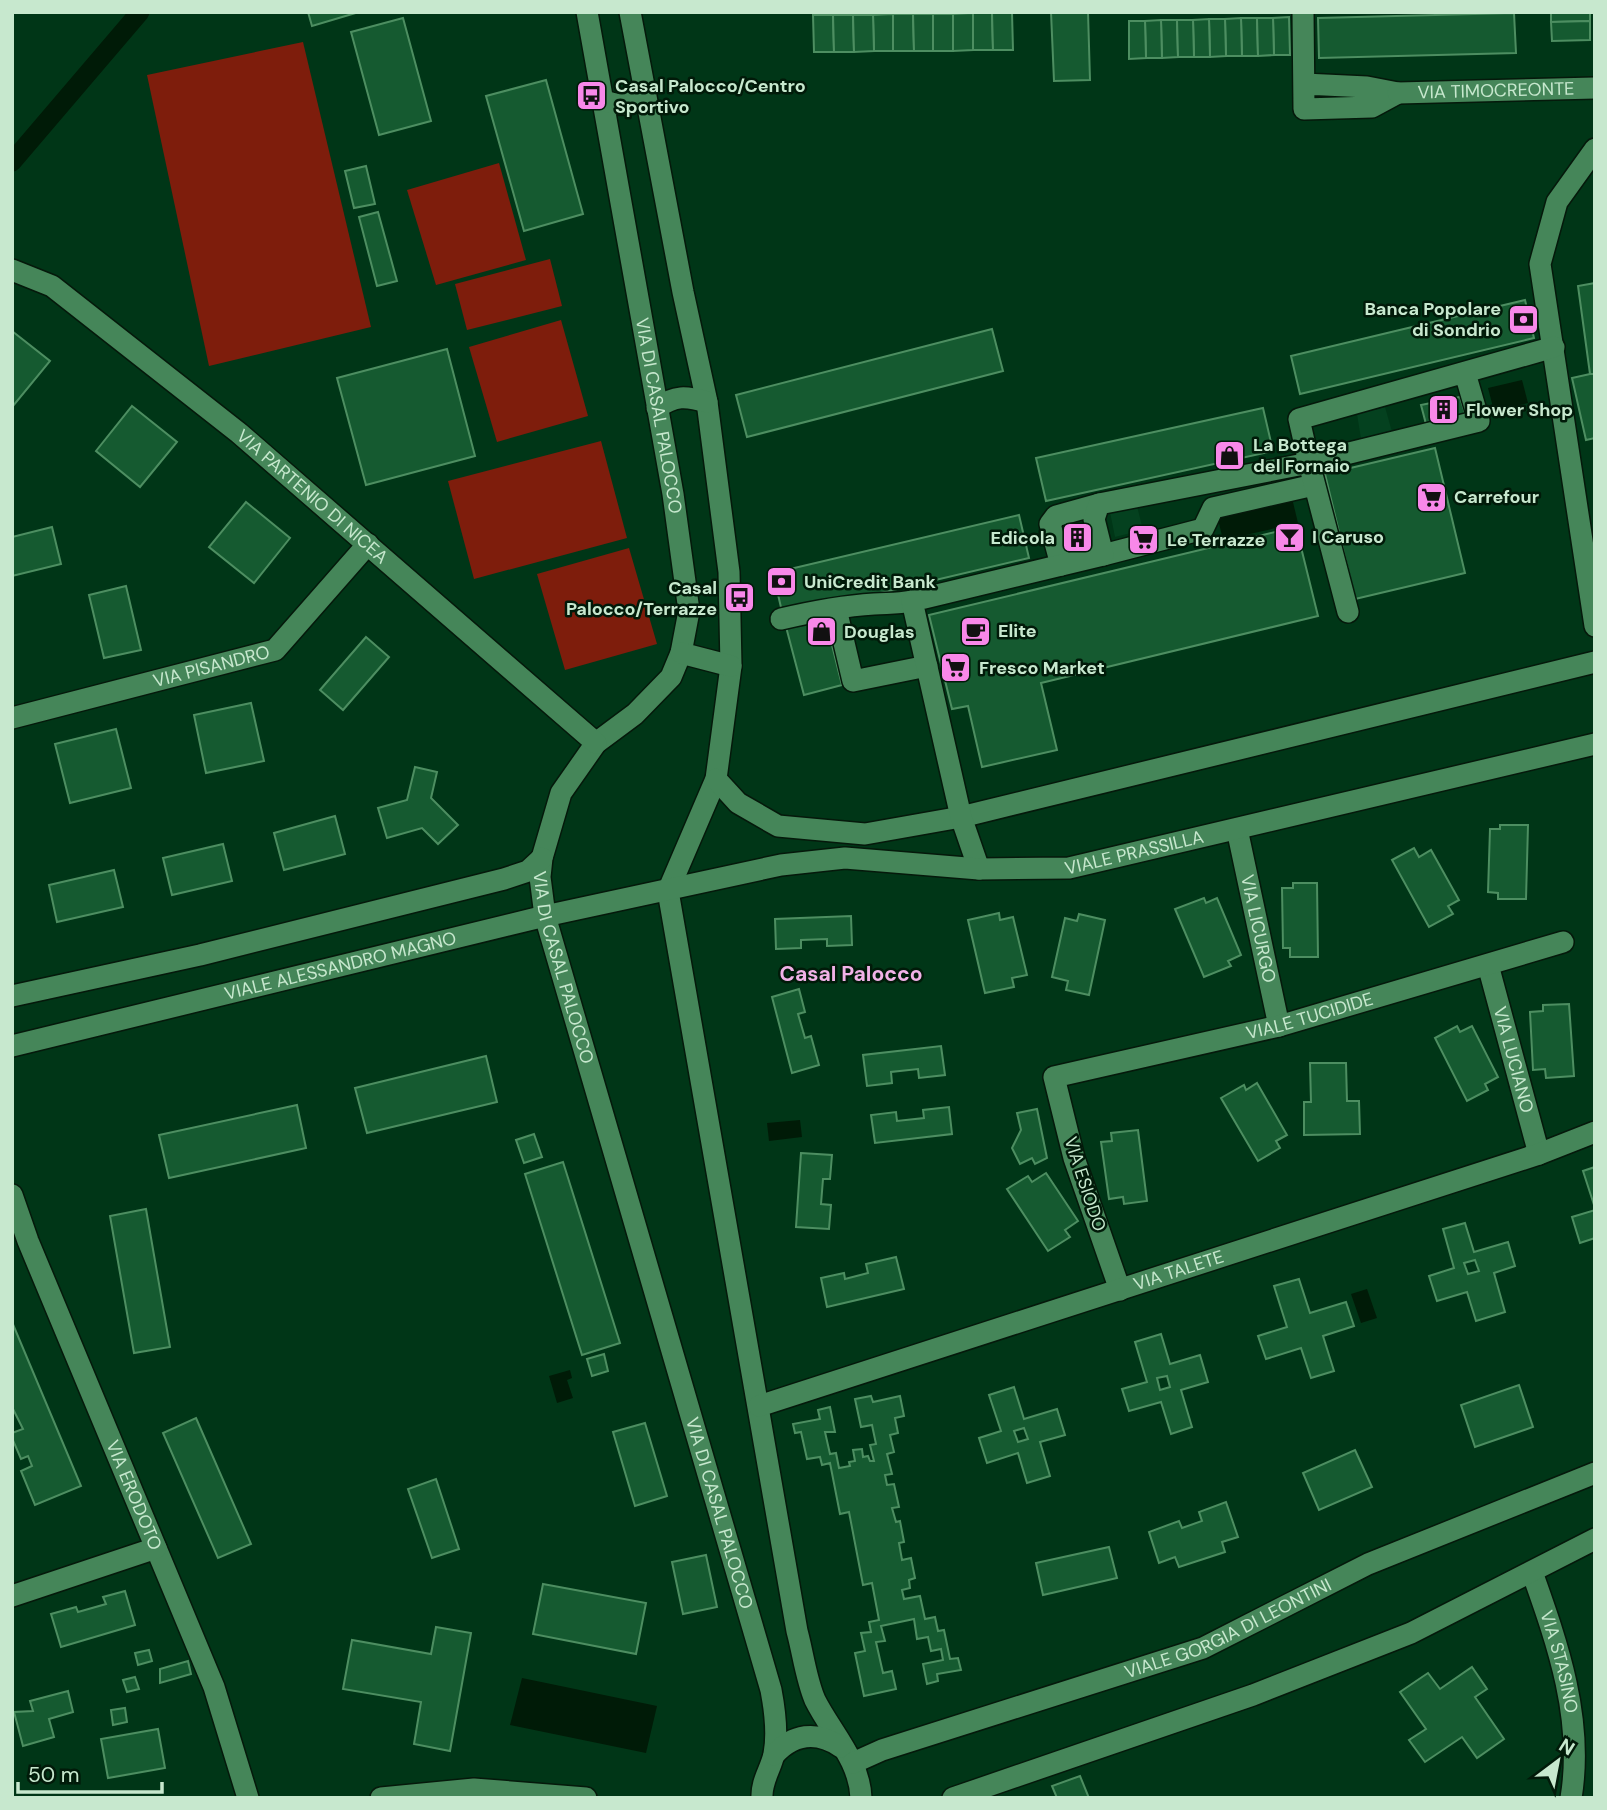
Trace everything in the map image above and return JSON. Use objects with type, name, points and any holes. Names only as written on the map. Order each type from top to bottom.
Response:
[{"type":"street","name":"VIA DI CASAL PALOCCO","points":[[587,12],[657,408],[689,611],[681,653],[671,677],[635,715],[596,743],[561,793],[542,858],[540,877],[545,916],[771,1690],[776,1716],[774,1755],[756,1794]]},
{"type":"street","points":[[630,12],[683,292],[707,401],[729,572],[731,666],[716,779],[668,891],[760,1406],[797,1631],[814,1697],[847,1755],[862,1798]]},
{"type":"street","name":"VIA TIMOCREONTE","points":[[1303,12],[1304,109],[1372,107],[1398,93],[1595,88]]},
{"type":"street","points":[[603,100],[618,106],[632,104],[646,93]]},
{"type":"street","points":[[1595,149],[1557,202],[1540,264],[1595,626]]},
{"type":"street","name":"VIA PARTENIO DI NICEA","points":[[12,270],[52,286],[239,433],[596,743]]},
{"type":"street","points":[[1348,612],[1298,419],[1553,347]]},
{"type":"street","points":[[1061,565],[1050,524],[1056,516],[1099,504],[1309,463],[1479,421],[1465,373]]},
{"type":"street","points":[[657,408],[671,399],[686,396],[707,401]]},
{"type":"street","points":[[781,619],[877,603],[889,606],[1103,555],[1203,528],[1213,508],[1314,485]]},
{"type":"street","points":[[1099,504],[1094,519],[1103,555]]},
{"type":"street","name":"VIA PISANDRO","points":[[12,718],[275,650],[368,544]]},
{"type":"street","points":[[912,601],[961,817],[979,869]]},
{"type":"street","points":[[836,609],[853,681],[927,666]]},
{"type":"street","points":[[681,653],[731,666]]},
{"type":"street","points":[[716,779],[738,803],[778,826],[865,834],[961,817],[1595,662]]},
{"type":"street","name":"VIALE PRASSILLA","points":[[668,891],[781,865],[845,858],[979,869],[1069,868],[1595,744]]},
{"type":"street","name":"VIA LICURGO","points":[[1237,829],[1279,1026]]},
{"type":"street","points":[[12,996],[200,955],[504,879],[528,871],[542,858]]},
{"type":"street","name":"VIALE ALESSANDRO MAGNO","points":[[12,1046],[545,916],[668,891]]},
{"type":"street","name":"VIALE TUCIDIDE","points":[[1054,1077],[1279,1026],[1563,942]]},
{"type":"street","name":"VIA LUCIANO","points":[[1488,965],[1539,1154]]},
{"type":"street","name":"VIA ESIODO","points":[[1054,1077],[1074,1158],[1120,1290]]},
{"type":"street","name":"VIA TALETE","points":[[760,1406],[1539,1154],[1595,1132]]},
{"type":"street","name":"VIA ERODOTO","points":[[12,1195],[28,1241],[221,1706],[248,1798]]},
{"type":"street","name":"VIALE GORGIA DI LEONTINI","points":[[847,1755],[882,1750],[1203,1648],[1368,1564],[1595,1472]]},
{"type":"street","points":[[953,1798],[983,1794],[1411,1633],[1595,1539]]},
{"type":"street","points":[[12,1596],[156,1548]]},
{"type":"street","name":"VIA STASINO","points":[[1532,1572],[1561,1653],[1573,1719],[1574,1777],[1571,1798]]},
{"type":"street","points":[[774,1755],[789,1741],[808,1735],[825,1738],[847,1755]]},
{"type":"street","points":[[381,1798],[474,1789],[528,1791],[586,1798]]},
{"type":"shaded area","points":[[303,42],[371,327],[209,366],[147,75]]},
{"type":"shaded area","points":[[499,163],[526,260],[436,285],[407,190]]},
{"type":"shaded area","points":[[550,259],[562,306],[467,330],[455,284]]},
{"type":"shaded area","points":[[561,320],[588,416],[497,442],[469,347]]},
{"type":"shaded area","points":[[1522,380],[1528,403],[1494,411],[1488,388]]},
{"type":"shaded area","points":[[1385,407],[1394,439],[1362,445],[1357,414]]},
{"type":"shaded area","points":[[601,441],[627,538],[474,579],[448,481]]},
{"type":"shaded area","points":[[1292,498],[1298,523],[1223,540],[1217,515]]},
{"type":"shaded area","points":[[1136,502],[1143,530],[1115,537],[1109,507]]},
{"type":"shaded area","points":[[629,548],[657,644],[565,670],[537,574]]},
{"type":"shaded area","points":[[800,1120],[802,1137],[769,1141],[767,1123]]},
{"type":"shaded area","points":[[1367,1289],[1377,1318],[1361,1323],[1351,1294]]},
{"type":"shaded area","points":[[570,1370],[572,1378],[567,1380],[573,1398],[557,1403],[549,1376]]},
{"type":"shaded area","points":[[522,1678],[657,1706],[646,1753],[510,1725]]},
{"type":"building","points":[[308,12],[359,12],[312,26]]},
{"type":"building","points":[[1051,12],[1088,12],[1090,80],[1054,81]]},
{"type":"building","points":[[1551,12],[1590,12],[1590,21],[1551,22]]},
{"type":"building","points":[[973,13],[973,50],[953,51],[953,14]]},
{"type":"building","points":[[973,13],[992,13],[993,50],[973,50]]},
{"type":"building","points":[[992,13],[1012,13],[1013,50],[993,50]]},
{"type":"building","points":[[1514,13],[1516,53],[1319,58],[1318,18]]},
{"type":"building","points":[[893,14],[893,51],[874,51],[873,15]]},
{"type":"building","points":[[893,14],[913,14],[914,51],[893,51]]},
{"type":"building","points":[[913,14],[933,14],[933,51],[914,51]]},
{"type":"building","points":[[933,14],[953,14],[953,51],[933,51]]},
{"type":"building","points":[[813,15],[833,15],[834,52],[814,52]]},
{"type":"building","points":[[833,15],[853,15],[854,52],[834,52]]},
{"type":"building","points":[[853,15],[873,15],[874,51],[854,52]]},
{"type":"building","points":[[1289,17],[1290,55],[1274,55],[1273,18]]},
{"type":"building","points":[[403,18],[431,121],[379,135],[351,32]]},
{"type":"building","points":[[1241,18],[1257,18],[1258,56],[1242,56]]},
{"type":"building","points":[[1241,18],[1242,56],[1226,56],[1225,19]]},
{"type":"building","points":[[1257,18],[1273,18],[1274,55],[1258,56]]},
{"type":"building","points":[[1209,19],[1225,19],[1226,56],[1210,57]]},
{"type":"building","points":[[1209,19],[1210,57],[1194,57],[1193,20]]},
{"type":"building","points":[[1161,20],[1177,20],[1178,57],[1162,58]]},
{"type":"building","points":[[1161,20],[1162,58],[1146,58],[1145,21]]},
{"type":"building","points":[[1177,20],[1193,20],[1194,57],[1178,57]]},
{"type":"building","points":[[1129,21],[1145,21],[1146,58],[1129,59]]},
{"type":"building","points":[[1590,21],[1590,40],[1552,41],[1551,22]]},
{"type":"building","points":[[546,80],[583,214],[524,231],[486,96]]},
{"type":"building","points":[[366,166],[375,204],[354,208],[345,171]]},
{"type":"building","points":[[378,212],[397,281],[377,286],[359,217]]},
{"type":"building","points":[[1595,283],[1595,374],[1590,374],[1578,286]]},
{"type":"building","points":[[1525,300],[1534,338],[1300,394],[1291,356]]},
{"type":"building","points":[[992,329],[1003,371],[747,437],[736,395]]},
{"type":"building","points":[[12,331],[50,361],[13,406],[12,405]]},
{"type":"building","points":[[447,349],[475,456],[366,485],[337,378]]},
{"type":"building","points":[[1595,374],[1595,438],[1586,440],[1572,378]]},
{"type":"building","name":"Flower Shop","points":[[1460,397],[1466,416],[1426,424],[1421,405]]},
{"type":"building","points":[[132,406],[177,442],[140,487],[96,451]]},
{"type":"building","points":[[1263,408],[1273,451],[1046,501],[1036,458]]},
{"type":"building","points":[[1435,448],[1465,573],[1355,599],[1325,474]]},
{"type":"building","points":[[246,502],[290,538],[254,583],[209,547]]},
{"type":"building","points":[[1019,515],[1029,558],[783,616],[773,573]]},
{"type":"building","points":[[52,527],[61,564],[12,576],[12,537]]},
{"type":"building","points":[[1296,527],[1318,616],[1041,683],[1057,750],[982,767],[968,706],[952,709],[929,615]]},
{"type":"building","name":"Edicola","points":[[1086,529],[1091,545],[1070,550],[1066,534]]},
{"type":"building","points":[[126,586],[141,650],[104,658],[89,595]]},
{"type":"building","points":[[824,613],[842,685],[804,695],[785,623]]},
{"type":"building","points":[[366,637],[389,657],[343,710],[320,690]]},
{"type":"building","points":[[251,703],[264,761],[206,773],[194,715]]},
{"type":"building","points":[[116,729],[131,788],[70,803],[55,744]]},
{"type":"building","points":[[415,767],[437,772],[431,798],[458,825],[438,844],[422,828],[387,838],[378,808],[407,800]]},
{"type":"building","points":[[335,816],[345,854],[284,870],[274,833]]},
{"type":"building","points":[[1500,825],[1528,825],[1526,899],[1498,899],[1498,893],[1488,892],[1490,829],[1500,829]]},
{"type":"building","points":[[223,844],[232,881],[172,895],[163,858]]},
{"type":"building","points":[[1414,848],[1419,857],[1431,850],[1459,900],[1448,906],[1453,914],[1429,927],[1392,860]]},
{"type":"building","points":[[114,870],[123,907],[57,922],[49,885]]},
{"type":"building","points":[[1293,883],[1317,883],[1318,957],[1290,957],[1290,948],[1283,948],[1282,888],[1293,888]]},
{"type":"building","points":[[1204,898],[1206,903],[1217,898],[1241,955],[1228,961],[1231,966],[1204,977],[1175,909]]},
{"type":"building","points":[[999,913],[1000,920],[1013,917],[1027,975],[1012,978],[1014,987],[985,993],[968,920]]},
{"type":"building","points":[[1079,914],[1105,920],[1089,995],[1066,990],[1068,981],[1052,977],[1065,918],[1077,921]]},
{"type":"building","points":[[851,916],[852,945],[827,946],[827,939],[801,940],[801,948],[776,949],[775,919]]},
{"type":"building","points":[[799,989],[805,1012],[798,1014],[805,1038],[811,1036],[819,1065],[792,1073],[772,997]]},
{"type":"building","points":[[1569,1004],[1574,1076],[1546,1078],[1545,1069],[1533,1070],[1530,1012],[1543,1011],[1543,1005]]},
{"type":"building","points":[[1457,1026],[1460,1032],[1472,1026],[1498,1077],[1485,1084],[1488,1090],[1467,1101],[1435,1038]]},
{"type":"building","points":[[941,1046],[945,1075],[919,1078],[918,1069],[891,1072],[892,1083],[867,1086],[863,1055]]},
{"type":"building","points":[[486,1056],[497,1102],[367,1133],[355,1088]]},
{"type":"building","points":[[1310,1063],[1346,1063],[1347,1101],[1359,1101],[1360,1134],[1304,1135],[1304,1102],[1311,1102]]},
{"type":"building","points":[[1257,1083],[1287,1135],[1276,1141],[1280,1148],[1258,1161],[1221,1098],[1244,1085],[1246,1090]]},
{"type":"building","points":[[297,1105],[306,1148],[169,1178],[159,1135]]},
{"type":"building","points":[[949,1107],[952,1134],[875,1143],[871,1115],[896,1112],[897,1121],[924,1118],[923,1110]]},
{"type":"building","points":[[1037,1109],[1047,1158],[1035,1164],[1032,1158],[1020,1164],[1012,1148],[1021,1130],[1017,1113]]},
{"type":"building","points":[[1138,1130],[1147,1201],[1124,1204],[1123,1197],[1109,1199],[1101,1142],[1112,1141],[1111,1133]]},
{"type":"building","points":[[534,1134],[542,1157],[524,1163],[516,1140]]},
{"type":"building","points":[[801,1153],[832,1155],[830,1179],[823,1179],[821,1204],[831,1205],[829,1229],[796,1227]]},
{"type":"building","points":[[563,1162],[620,1343],[582,1355],[525,1174]]},
{"type":"building","points":[[1595,1167],[1595,1208],[1583,1171]]},
{"type":"building","points":[[1046,1173],[1078,1221],[1065,1230],[1070,1237],[1048,1251],[1007,1189],[1028,1176],[1032,1182]]},
{"type":"building","points":[[146,1209],[170,1347],[134,1353],[110,1216]]},
{"type":"building","points":[[1595,1210],[1595,1238],[1580,1243],[1572,1217]]},
{"type":"building","points":[[1465,1223],[1474,1252],[1508,1242],[1515,1266],[1494,1273],[1505,1312],[1476,1321],[1467,1292],[1437,1301],[1429,1276],[1454,1268],[1443,1229]],"holes":[[[1475,1260],[1479,1271],[1468,1274],[1464,1263]]]},
{"type":"building","points":[[896,1257],[904,1289],[827,1307],[821,1278],[844,1273],[845,1279],[868,1273],[866,1264]]},
{"type":"building","points":[[1299,1279],[1310,1313],[1346,1302],[1354,1326],[1323,1336],[1334,1371],[1311,1378],[1301,1348],[1266,1359],[1258,1336],[1287,1327],[1274,1286]]},
{"type":"building","points":[[12,1322],[81,1486],[35,1505],[21,1471],[32,1466],[28,1456],[21,1459],[12,1438],[12,1433],[23,1429],[12,1407]]},
{"type":"building","points":[[1161,1334],[1170,1364],[1200,1355],[1208,1382],[1181,1390],[1192,1427],[1171,1434],[1161,1402],[1129,1411],[1122,1389],[1147,1382],[1135,1342]],"holes":[[[1167,1376],[1170,1387],[1160,1390],[1157,1378]]]},
{"type":"building","points":[[604,1354],[608,1371],[592,1376],[587,1359]]},
{"type":"building","points":[[1519,1385],[1533,1427],[1475,1447],[1461,1405]]},
{"type":"building","points":[[1014,1387],[1024,1419],[1057,1409],[1065,1435],[1040,1442],[1050,1476],[1027,1483],[1018,1453],[987,1463],[979,1438],[1001,1431],[989,1395]],"holes":[[[1024,1428],[1028,1439],[1018,1442],[1014,1431]]]},
{"type":"building","points":[[871,1396],[873,1402],[900,1396],[904,1416],[895,1418],[898,1433],[890,1435],[894,1452],[887,1454],[892,1474],[885,1475],[887,1485],[894,1484],[899,1507],[892,1508],[896,1522],[900,1521],[904,1542],[899,1543],[902,1560],[911,1558],[915,1578],[909,1580],[910,1588],[902,1590],[904,1599],[920,1596],[925,1619],[935,1617],[938,1631],[944,1630],[950,1659],[958,1658],[961,1670],[937,1674],[938,1681],[927,1684],[923,1664],[943,1660],[941,1649],[931,1651],[928,1637],[917,1639],[914,1619],[881,1626],[885,1641],[876,1642],[883,1673],[892,1671],[896,1689],[864,1696],[855,1653],[865,1651],[861,1633],[871,1632],[869,1622],[879,1620],[872,1583],[863,1585],[849,1512],[840,1514],[830,1463],[822,1465],[820,1457],[807,1459],[801,1432],[795,1433],[793,1424],[820,1419],[818,1410],[830,1407],[835,1432],[825,1432],[830,1454],[836,1453],[839,1468],[850,1466],[849,1462],[855,1461],[853,1450],[862,1449],[863,1457],[868,1456],[870,1461],[874,1461],[870,1445],[876,1444],[872,1425],[861,1427],[855,1399]]},
{"type":"building","points":[[196,1418],[251,1544],[218,1558],[163,1433]]},
{"type":"building","points":[[645,1423],[667,1496],[635,1506],[613,1432]]},
{"type":"building","points":[[1355,1450],[1372,1487],[1319,1510],[1303,1473]]},
{"type":"building","points":[[436,1479],[459,1549],[432,1558],[408,1489]]},
{"type":"building","points":[[1226,1502],[1238,1537],[1222,1542],[1225,1552],[1179,1567],[1175,1557],[1159,1563],[1149,1532],[1179,1521],[1182,1528],[1202,1521],[1199,1512]]},
{"type":"building","points":[[1109,1547],[1117,1578],[1043,1595],[1036,1563]]},
{"type":"building","points":[[706,1555],[717,1607],[683,1614],[672,1562]]},
{"type":"building","points":[[543,1584],[646,1603],[636,1654],[533,1634]]},
{"type":"building","points":[[125,1591],[135,1625],[61,1647],[51,1614],[76,1607],[78,1612],[106,1604],[103,1597]]},
{"type":"building","points":[[436,1627],[471,1633],[450,1751],[414,1744],[421,1702],[343,1689],[352,1640],[431,1654]]},
{"type":"building","points":[[149,1650],[152,1661],[138,1665],[135,1653]]},
{"type":"building","points":[[188,1661],[191,1674],[160,1683],[160,1669]]},
{"type":"building","points":[[1472,1667],[1487,1689],[1475,1697],[1504,1739],[1477,1758],[1462,1737],[1425,1762],[1409,1740],[1426,1729],[1400,1692],[1428,1673],[1440,1689]]},
{"type":"building","points":[[135,1677],[139,1689],[127,1692],[123,1680]]},
{"type":"building","points":[[68,1691],[73,1712],[49,1719],[54,1737],[23,1746],[14,1712],[33,1711],[30,1701]]},
{"type":"building","points":[[125,1708],[127,1722],[113,1725],[111,1710]]},
{"type":"building","points":[[158,1729],[165,1768],[108,1778],[101,1739]]},
{"type":"building","points":[[1080,1776],[1089,1798],[1057,1798],[1052,1786]]},
{"type":"waterway","points":[[12,162],[140,12]]},
{"type":"place","name":"Casal Palocco/Centro Sportivo","points":[[592,96]]},
{"type":"place","name":"Banca Popolare di Sondrio","points":[[1524,319]]},
{"type":"place","name":"Flower Shop","points":[[1443,410]]},
{"type":"place","name":"La Bottega del Fornaio","points":[[1230,455]]},
{"type":"place","name":"Carrefour","points":[[1431,497]]},
{"type":"place","name":"I Caruso","points":[[1289,537]]},
{"type":"place","name":"Edicola","points":[[1078,538]]},
{"type":"place","name":"Le Terrazze","points":[[1144,540]]},
{"type":"place","name":"UniCredit Bank","points":[[781,582]]},
{"type":"place","name":"Casal Palocco/Terrazze","points":[[740,598]]},
{"type":"place","name":"Elite","points":[[975,631]]},
{"type":"place","name":"Douglas","points":[[821,632]]},
{"type":"place","name":"Fresco Market","points":[[956,668]]},
{"type":"district","name":"Casal Palocco","points":[[851,974]]}]
